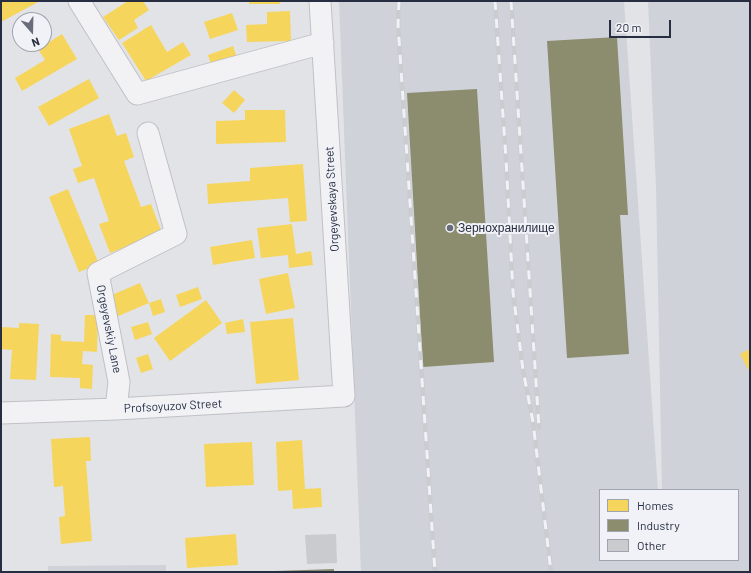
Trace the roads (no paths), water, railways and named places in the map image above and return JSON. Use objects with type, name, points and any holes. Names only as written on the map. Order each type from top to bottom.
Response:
[{"type":"street","points":[[79,1],[137,94],[323,43]]},
{"type":"street","name":"Orgeyevskaya Street","points":[[320,1],[344,396]]},
{"type":"street","name":"Orgeyevskiy Lane","points":[[116,409],[119,382],[98,273],[176,234],[148,133]]},
{"type":"street","name":"Profsoyuzov Street","points":[[1,413],[116,409],[344,396]]},
{"type":"railway","points":[[399,1],[398,25],[435,572]]},
{"type":"railway","points":[[495,1],[506,159],[513,292],[523,370],[533,422],[551,572]]},
{"type":"railway","points":[[511,1],[539,428]]},
{"type":"place","name":"Зернохранилище","points":[[450,228]]}]
